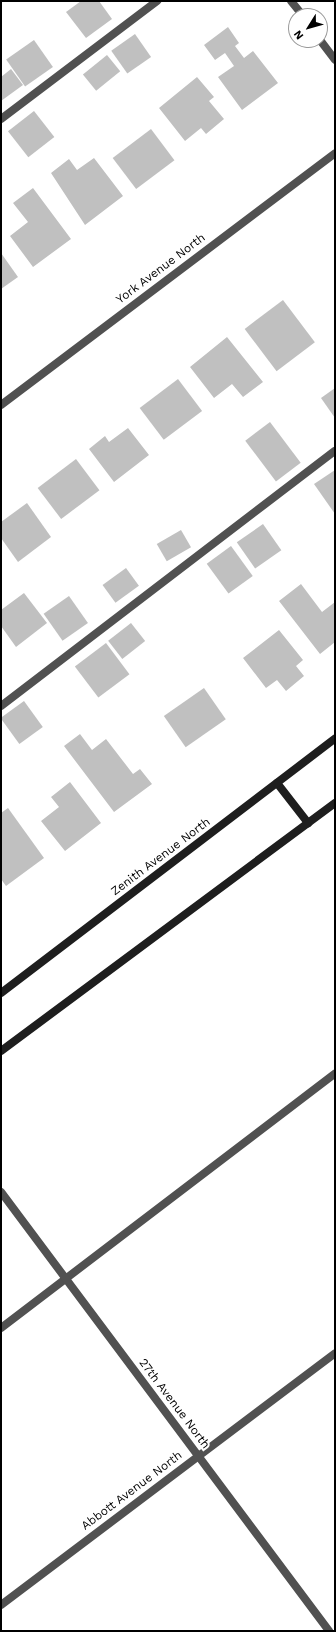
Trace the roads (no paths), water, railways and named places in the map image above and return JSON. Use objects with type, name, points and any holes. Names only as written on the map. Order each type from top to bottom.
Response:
[{"type":"street","points":[[1,119],[157,1]]},
{"type":"street","points":[[326,48],[335,60]]},
{"type":"street","name":"York Avenue North","points":[[1,405],[335,153]]},
{"type":"street","points":[[1,706],[335,451]]},
{"type":"street","name":"Zenith Avenue North","points":[[1,994],[335,739]]},
{"type":"street","points":[[277,783],[308,823]]},
{"type":"street","points":[[1,1051],[335,803]]},
{"type":"street","points":[[1,1328],[335,1074]]},
{"type":"street","name":"27th Avenue North","points":[[1,1192],[329,1631]]},
{"type":"street","name":"Abbott Avenue North","points":[[1,1605],[335,1353]]}]
